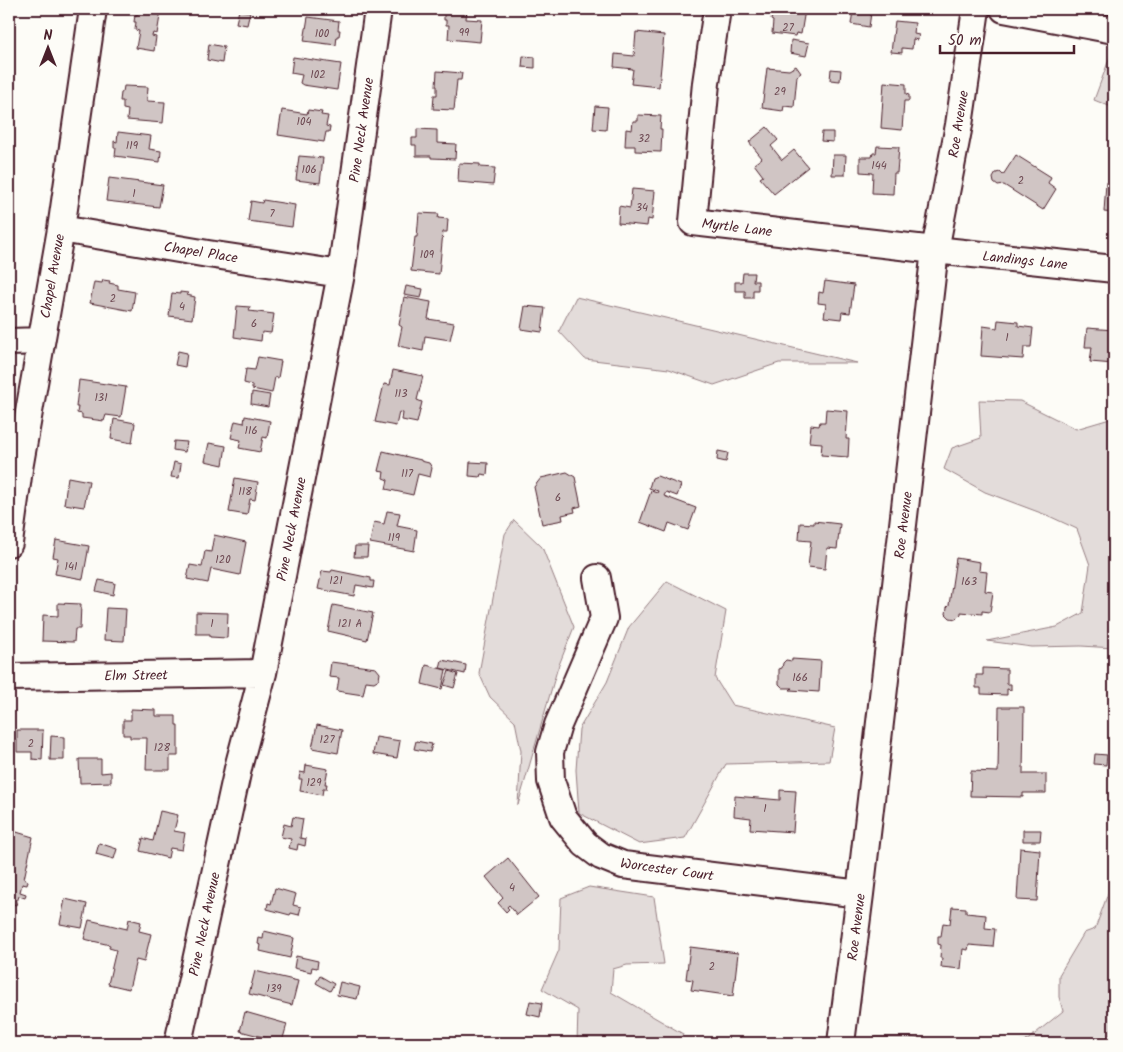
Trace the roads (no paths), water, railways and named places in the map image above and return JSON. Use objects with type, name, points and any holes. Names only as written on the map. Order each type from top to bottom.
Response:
[{"type":"street","name":"Chapel Avenue","points":[[9,543],[14,469],[41,341],[61,229],[93,9]]},
{"type":"street","name":"Pine Neck Avenue","points":[[178,1043],[239,764],[263,673],[341,274],[378,9]]},
{"type":"street","name":"Myrtle Lane","points":[[717,9],[706,83],[693,222],[935,250]]},
{"type":"street","name":"Roe Avenue","points":[[841,1043],[935,250],[959,125],[976,9]]},
{"type":"street","points":[[1004,9],[1114,30]]},
{"type":"street","name":"Chapel Place","points":[[61,229],[341,274]]},
{"type":"street","name":"Landings Lane","points":[[935,250],[1114,269]]},
{"type":"street","points":[[9,342],[41,341]]},
{"type":"street","name":"Worcester Court","points":[[597,578],[604,618],[558,725],[550,752],[551,781],[563,817],[585,844],[601,856],[623,865],[860,894]]},
{"type":"street","name":"Elm Street","points":[[9,677],[263,673]]}]
